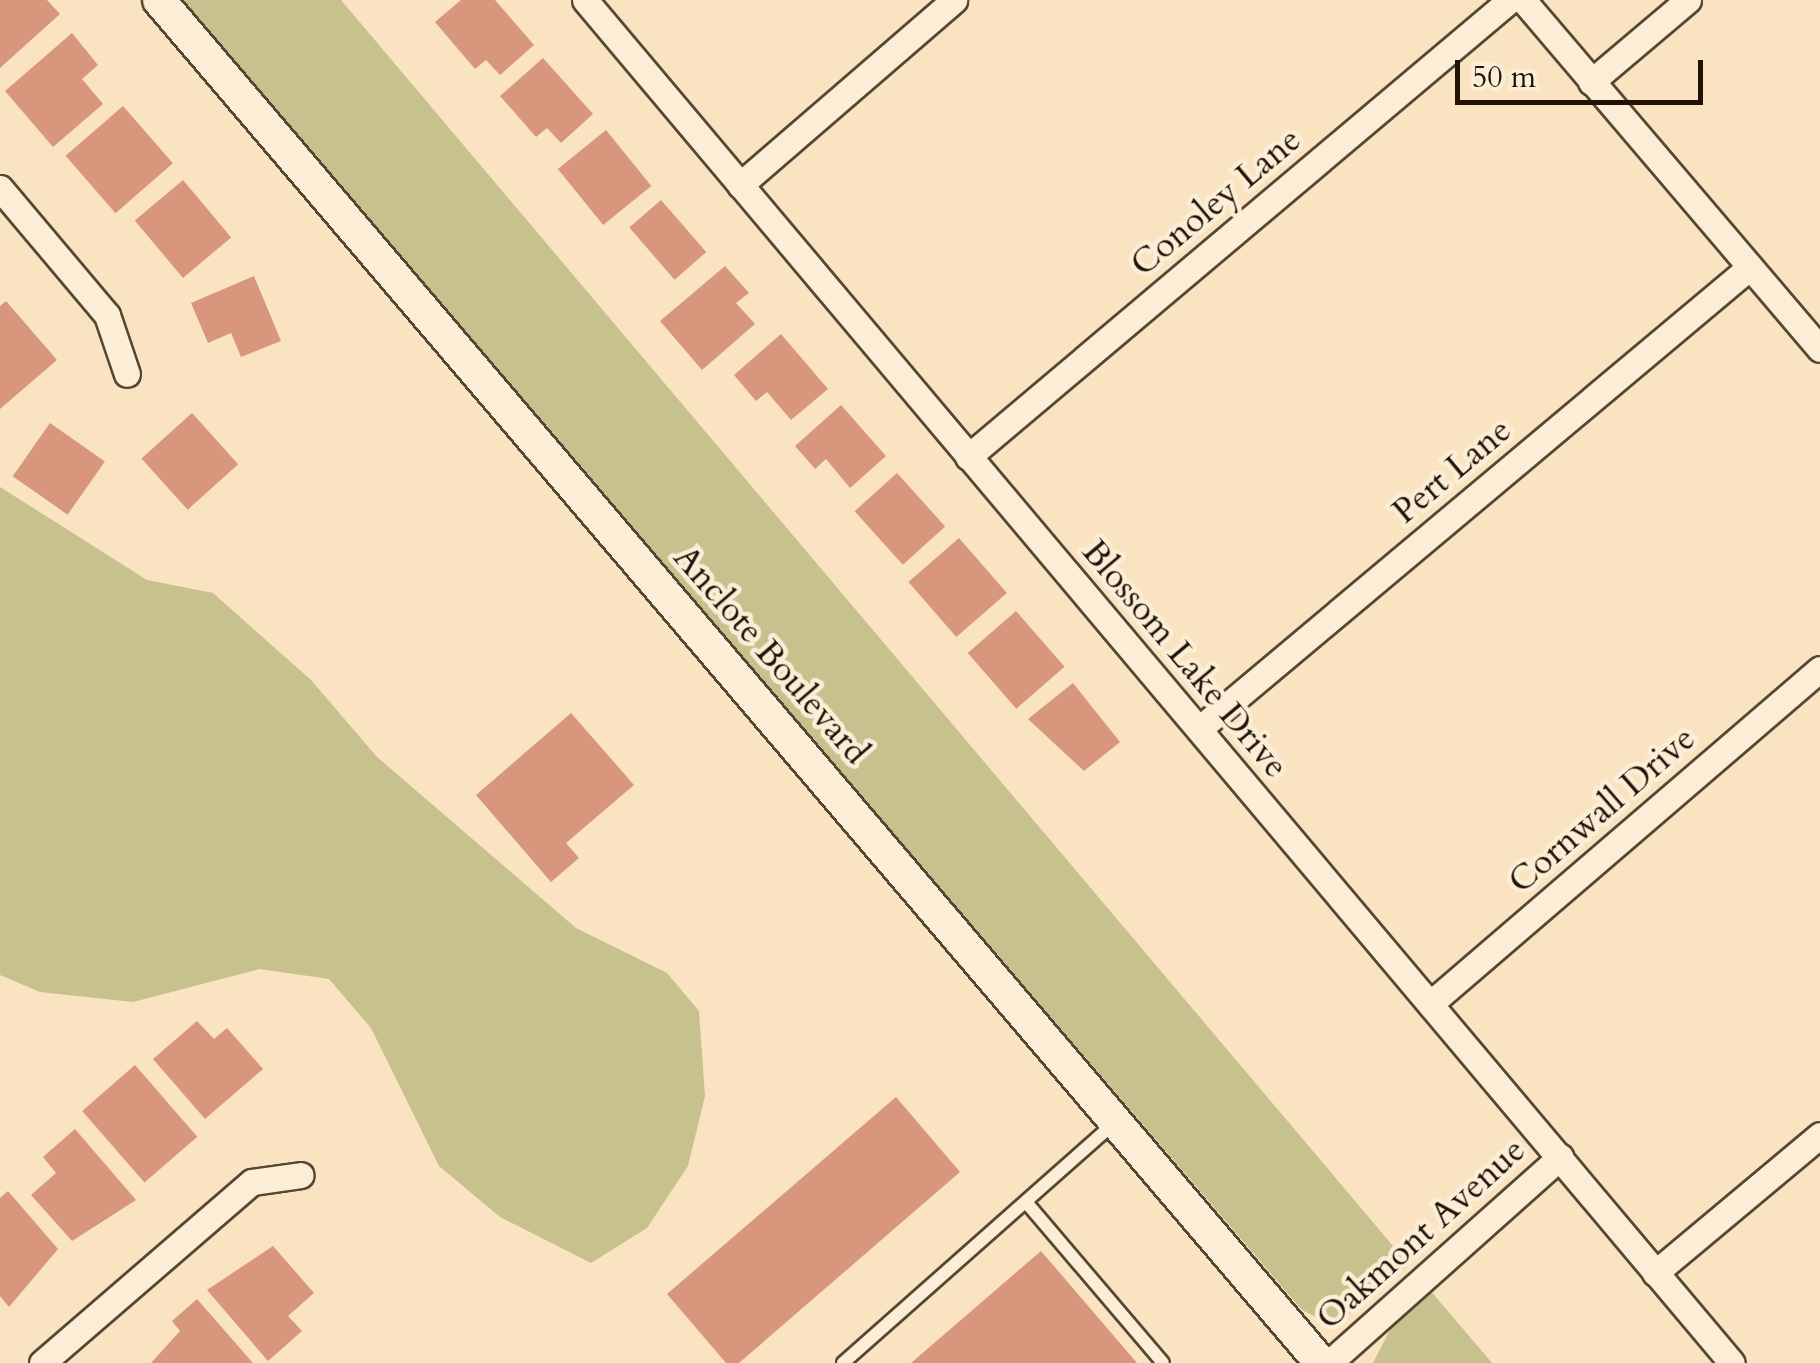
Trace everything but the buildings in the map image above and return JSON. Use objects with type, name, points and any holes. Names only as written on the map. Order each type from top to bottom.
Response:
[{"type":"street","name":"Anclote Boulevard","points":[[159,0],[1321,1363]]},
{"type":"street","name":"Blossom Lake Drive","points":[[585,0],[1732,1363]]},
{"type":"street","points":[[740,185],[954,0]]},
{"type":"street","name":"Conoley Lane","points":[[968,457],[1510,0]]},
{"type":"street","points":[[1524,0],[1820,349]]},
{"type":"street","points":[[1591,82],[1688,0]]},
{"type":"street","points":[[0,188],[9,217],[107,315],[127,374]]},
{"type":"street","name":"Pert Lane","points":[[1199,730],[1750,267]]},
{"type":"street","name":"Cornwall Drive","points":[[1430,1004],[1820,669]]},
{"type":"street","points":[[1655,1272],[1820,1134]]},
{"type":"street","name":"Oakmont Avenue","points":[[1329,1363],[1560,1157]]},
{"type":"street","points":[[42,1363],[252,1182],[300,1175]]},
{"type":"lane","points":[[843,1363],[1117,1121]]},
{"type":"lane","points":[[1026,1202],[1163,1363]]},
{"type":"shaded area","points":[[179,0],[341,0],[1409,1265],[1346,1317],[1324,1321],[1302,1310]]},
{"type":"shaded area","points":[[0,487],[147,580],[213,593],[311,680],[377,757],[576,928],[667,973],[699,1011],[705,1096],[688,1166],[647,1228],[591,1263],[500,1217],[439,1166],[371,1028],[329,979],[260,969],[133,1002],[40,992],[0,975]]},
{"type":"shaded area","points":[[1429,1289],[1492,1363],[1373,1363],[1392,1326]]}]
